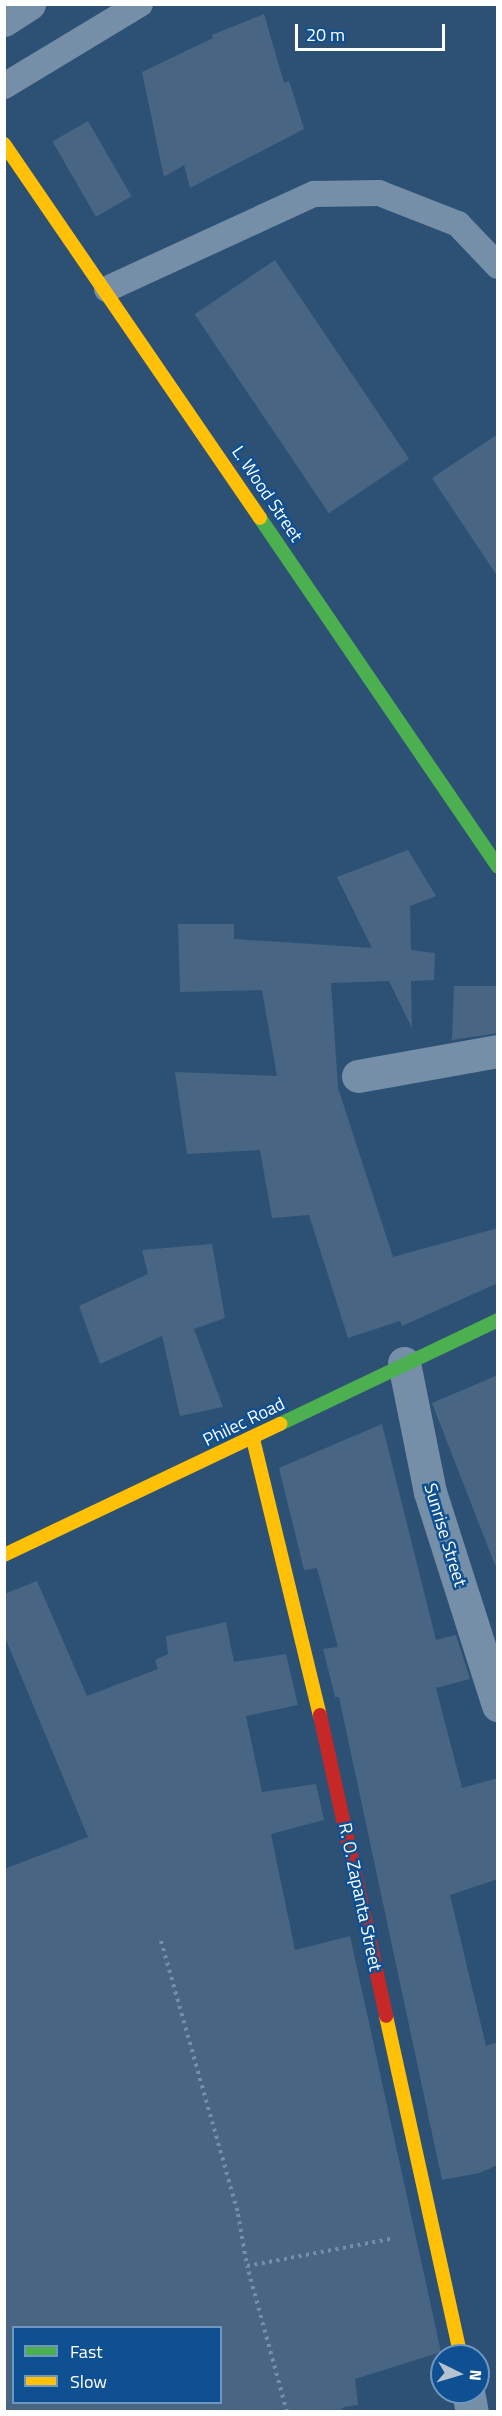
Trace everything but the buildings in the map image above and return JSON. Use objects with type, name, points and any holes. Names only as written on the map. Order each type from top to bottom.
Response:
[{"type":"street","points":[[4,20],[29,4]]},
{"type":"street","name":"L. Wood Street","points":[[4,144],[107,289],[498,867]]},
{"type":"street","points":[[358,1076],[498,1051]]},
{"type":"street","name":"Philec Road","points":[[4,1555],[253,1439],[404,1363],[498,1320]]},
{"type":"street","name":"Sunrise Street","points":[[404,1363],[430,1492],[498,1705]]},
{"type":"street","name":"R. O. Zapanta Street","points":[[253,1439],[323,1727],[459,2344]]},
{"type":"lane","points":[[4,86],[140,4]]},
{"type":"lane","points":[[107,289],[314,194],[379,193],[458,224],[498,266]]},
{"type":"path","points":[[161,1941],[238,2214],[246,2266],[287,2412]]},
{"type":"path","points":[[246,2266],[435,2231]]},
{"type":"traffic: fast","points":[[260,518],[498,867]]},
{"type":"traffic: fast","points":[[280,1424],[498,1320]]},
{"type":"traffic: slow","points":[[4,144],[260,518]]},
{"type":"traffic: slow","points":[[4,1555],[280,1424]]},
{"type":"traffic: slow","points":[[253,1439],[320,1715]]},
{"type":"traffic: slow","points":[[386,2016],[458,2344]]},
{"type":"traffic: jam","points":[[320,1715],[386,2016]]}]
